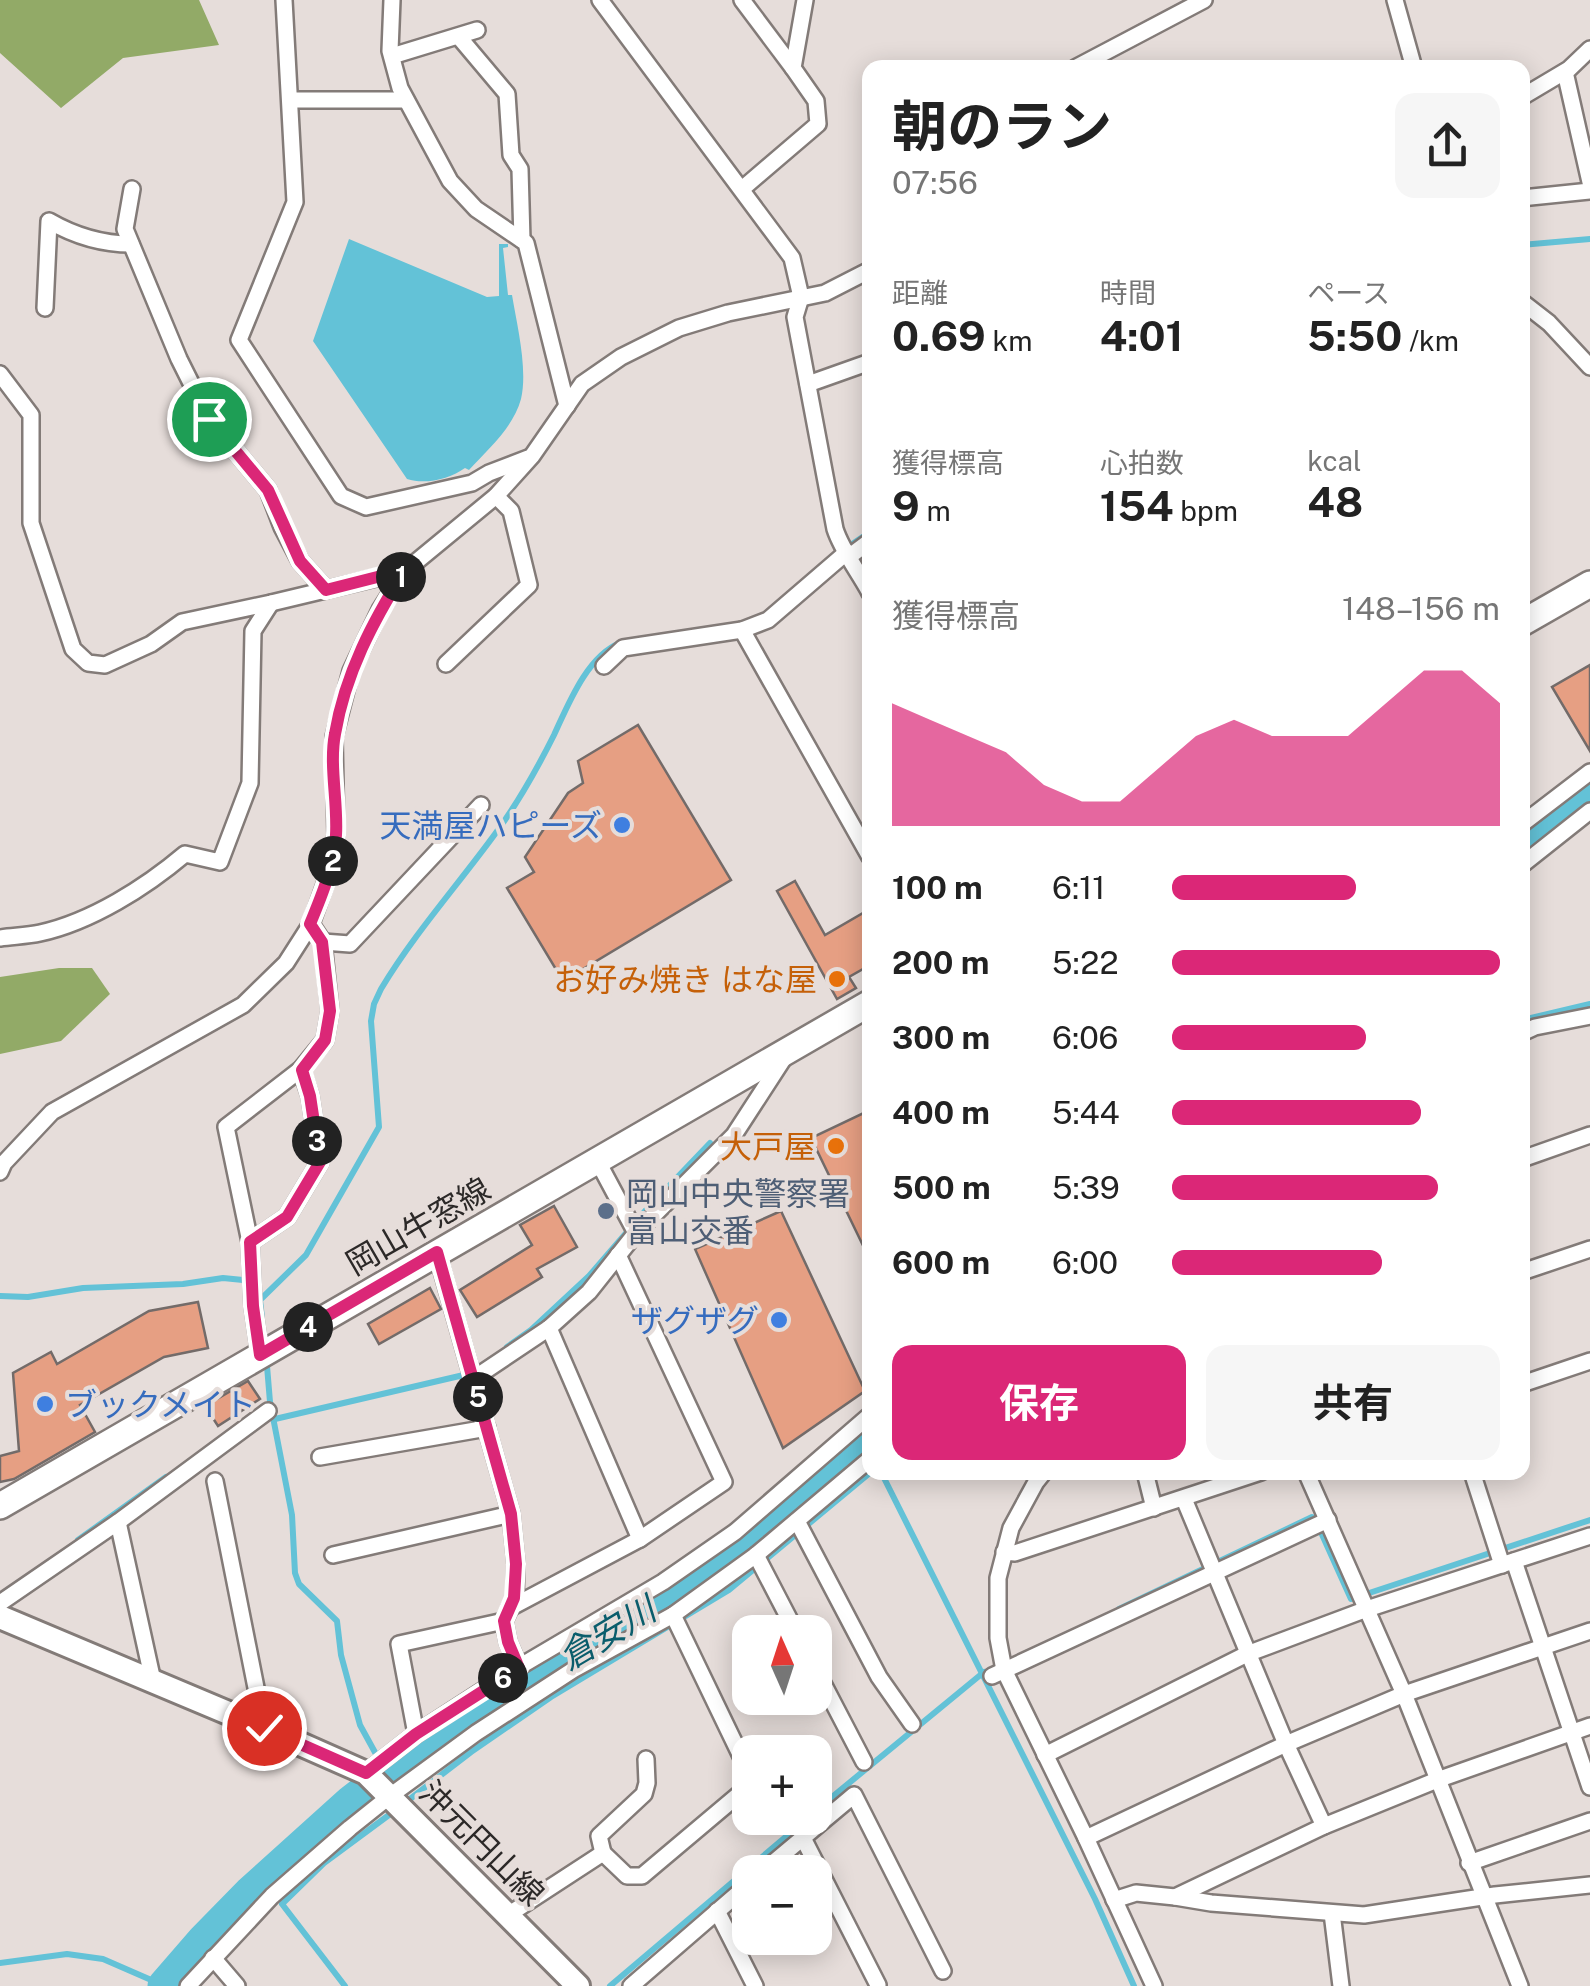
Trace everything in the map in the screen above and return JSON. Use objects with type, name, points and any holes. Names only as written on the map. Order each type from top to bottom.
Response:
[{"type":"main road","points":[[1530,618],[1590,584]]},
{"type":"main road","name":"岡山牛窓線","points":[[0,1506],[862,1008]]},
{"type":"main road","name":"沖元円山線","points":[[0,1617],[264,1728],[377,1784],[578,1986]]},
{"type":"street","points":[[284,0],[295,202],[240,340],[341,496],[366,506],[472,483],[488,472],[532,456]]},
{"type":"street","points":[[392,0],[392,56],[400,88],[450,181],[476,209],[526,243],[567,406]]},
{"type":"street","points":[[600,0],[792,258],[801,297],[795,317],[835,529],[862,579]]},
{"type":"street","points":[[742,0],[816,101],[818,124],[742,189]]},
{"type":"street","points":[[793,68],[805,0]]},
{"type":"street","points":[[1090,60],[1204,0]]},
{"type":"street","points":[[1395,0],[1412,60]]},
{"type":"street","points":[[392,56],[478,30]]},
{"type":"street","points":[[459,37],[506,94],[511,155],[520,168],[522,240]]},
{"type":"street","points":[[1530,92],[1565,72],[1590,48]]},
{"type":"street","points":[[1565,72],[1590,182]]},
{"type":"street","points":[[290,100],[406,100]]},
{"type":"street","points":[[132,189],[125,229],[179,359],[209,419],[268,490],[300,561],[326,590]]},
{"type":"street","points":[[1530,197],[1590,191]]},
{"type":"street","points":[[46,308],[50,221],[86,238],[131,244]]},
{"type":"street","points":[[0,1172],[52,1112],[243,1005],[286,964],[310,924],[332,862],[336,835],[334,736],[351,671],[380,610],[405,570],[496,496],[532,456],[582,384],[621,357],[679,328],[728,313],[825,293],[862,274]]},
{"type":"street","points":[[1530,309],[1590,368]]},
{"type":"street","points":[[808,384],[862,365]]},
{"type":"street","points":[[0,374],[31,415],[31,523],[74,649],[88,663],[105,664],[151,644],[182,622],[405,570]]},
{"type":"street","points":[[446,664],[529,585],[511,511],[496,496]]},
{"type":"street","points":[[604,666],[622,648],[742,630],[768,620],[846,551],[862,544]]},
{"type":"street","points":[[0,938],[42,933],[112,905],[185,854],[220,862],[250,783],[253,631],[271,604]]},
{"type":"street","points":[[742,630],[862,843]]},
{"type":"street","points":[[1530,818],[1590,772]]},
{"type":"street","points":[[322,942],[350,944],[481,804]]},
{"type":"street","points":[[1530,859],[1590,811]]},
{"type":"street","points":[[260,1355],[250,1242],[226,1127],[302,1070],[325,1040],[330,1011],[322,942],[310,924]]},
{"type":"street","points":[[1530,1029],[1590,1016]]},
{"type":"street","points":[[472,1375],[549,1328],[589,1292],[633,1228],[734,1136],[790,1049]]},
{"type":"street","points":[[250,1242],[287,1217],[320,1162],[302,1070]]},
{"type":"street","points":[[1530,1156],[1590,1136]]},
{"type":"street","points":[[598,1160],[633,1228]]},
{"type":"street","points":[[1530,1269],[1590,1249]]},
{"type":"street","points":[[437,1252],[511,1514],[516,1564],[514,1598],[507,1614],[508,1642],[519,1668]]},
{"type":"street","points":[[416,1734],[399,1644],[507,1614],[640,1539],[724,1482],[618,1255]]},
{"type":"street","points":[[549,1328],[640,1539]]},
{"type":"street","points":[[1530,1381],[1590,1361]]},
{"type":"street","points":[[0,1602],[118,1522],[268,1411]]},
{"type":"street","points":[[188,1986],[377,1784],[416,1734],[663,1582],[735,1532],[862,1422]]},
{"type":"street","points":[[320,1458],[487,1428]]},
{"type":"street","points":[[377,1784],[476,1733],[573,1670],[675,1620],[759,1561],[862,1467]]},
{"type":"street","points":[[215,1480],[264,1728]]},
{"type":"street","points":[[1038,1480],[1011,1528],[998,1578],[998,1673],[1045,1755],[1154,1986]]},
{"type":"street","points":[[1147,1480],[1154,1508]]},
{"type":"street","points":[[1004,1552],[1015,1553],[1238,1480]]},
{"type":"street","points":[[1309,1480],[1322,1523],[1363,1600],[1404,1694],[1520,1986]]},
{"type":"street","points":[[1475,1480],[1542,1647],[1590,1787]]},
{"type":"street","points":[[1184,1499],[1247,1654],[1324,1826]]},
{"type":"street","points":[[333,1555],[511,1514]]},
{"type":"street","points":[[118,1522],[153,1681]]},
{"type":"street","points":[[998,1673],[1212,1568],[1322,1523]]},
{"type":"street","points":[[800,1527],[878,1677],[912,1724]]},
{"type":"street","points":[[1045,1755],[1363,1600],[1503,1556],[1590,1536]]},
{"type":"street","points":[[759,1561],[787,1615]]},
{"type":"street","points":[[675,1620],[732,1739]]},
{"type":"street","points":[[1086,1838],[1286,1744],[1404,1694],[1590,1630]]},
{"type":"street","points":[[832,1701],[864,1762]]},
{"type":"street","points":[[1175,1896],[1324,1826],[1436,1780],[1590,1726]]},
{"type":"street","points":[[646,1759],[648,1783],[644,1794],[600,1836],[602,1852],[626,1876],[642,1876],[732,1800]]},
{"type":"street","points":[[782,1855],[854,1795],[942,1972]]},
{"type":"street","points":[[1470,1863],[1590,1821]]},
{"type":"street","points":[[802,1838],[878,1985]]},
{"type":"street","points":[[508,1915],[602,1852]]},
{"type":"street","points":[[1114,1900],[1136,1892],[1211,1903],[1364,1915],[1590,1885]]},
{"type":"street","points":[[631,1986],[732,1898]]},
{"type":"street","points":[[717,1911],[755,1986]]},
{"type":"street","points":[[1332,1913],[1341,1986]]},
{"type":"street","points":[[213,1958],[237,1986]]},
{"type":"green space","points":[[0,0],[199,0],[219,45],[123,58],[61,108],[0,53]]},
{"type":"green space","points":[[59,968],[92,968],[110,994],[61,1041],[0,1054],[0,977]]},
{"type":"water","points":[[349,239],[487,297],[499,296],[499,244],[508,244],[503,248],[508,295],[512,295],[521,347],[521,399],[506,429],[469,470],[429,481],[407,479],[313,341]]},
{"type":"building","points":[[1590,665],[1590,751],[1552,687]]},
{"type":"building","name":"天満屋ハピーズ","points":[[638,725],[731,880],[563,981],[507,888],[534,872],[525,857],[568,793],[583,783],[578,761]]},
{"type":"building","points":[[795,881],[825,935],[862,914],[862,970],[849,977],[856,988],[837,999],[777,891]]},
{"type":"building","points":[[862,1114],[862,1243],[811,1138]]},
{"type":"building","points":[[554,1206],[577,1247],[537,1269],[542,1277],[477,1317],[460,1290],[532,1245],[520,1225]]},
{"type":"building","name":"ザグザグ","points":[[781,1211],[862,1385],[862,1393],[783,1448],[695,1249]]},
{"type":"building","points":[[430,1288],[441,1309],[379,1344],[368,1324]]},
{"type":"building","points":[[198,1302],[208,1348],[164,1357],[80,1405],[95,1432],[14,1479],[0,1482],[0,1456],[19,1451],[13,1373],[51,1352],[57,1364],[149,1311]]},
{"type":"building","points":[[248,1381],[260,1399],[218,1426],[205,1406]]},
{"type":"waterway","points":[[1530,244],[1590,239]]},
{"type":"waterway","points":[[845,549],[862,537]]},
{"type":"waterway","points":[[262,1317],[260,1300],[306,1255],[379,1127],[371,1021],[381,989],[512,810],[588,670],[608,649],[620,643]]},
{"type":"waterway","name":"倉安川","points":[[1530,840],[1590,792]]},
{"type":"waterway","points":[[1530,1018],[1590,1004]]},
{"type":"waterway","points":[[507,1347],[589,1276],[710,1143]]},
{"type":"waterway","points":[[0,1296],[28,1297],[83,1288],[183,1284],[223,1278],[243,1280]]},
{"type":"waterway","points":[[267,1366],[292,1515],[295,1573],[299,1584],[337,1621],[341,1655],[360,1725],[377,1756]]},
{"type":"waterway","points":[[275,1419],[468,1374]]},
{"type":"waterway","name":"倉安川","points":[[165,1986],[251,1893],[352,1802],[541,1672],[670,1595],[774,1517],[862,1443]]},
{"type":"waterway","points":[[78,1540],[166,1477]]},
{"type":"waterway","points":[[410,1799],[551,1697],[729,1590],[862,1479]]},
{"type":"waterway","points":[[885,1480],[1095,1899],[1134,1986]]},
{"type":"waterway","points":[[1119,1609],[1312,1517],[1351,1599],[1590,1520]]},
{"type":"waterway","points":[[832,1797],[984,1672]]},
{"type":"waterway","name":"倉安川","points":[[387,1768],[391,1772]]},
{"type":"waterway","points":[[345,1986],[282,1904],[324,1863],[393,1812]]},
{"type":"waterway","points":[[610,1986],[788,1835]]},
{"type":"waterway","points":[[0,1963],[67,1954],[103,1959],[165,1986]]},
{"type":"place","name":"天満屋ハピーズ","points":[[622,825]]},
{"type":"place","name":"お好み焼き はな屋","points":[[837,979]]},
{"type":"place","name":"大戸屋","points":[[836,1146]]},
{"type":"place","name":"岡山中央警察署 富山交番","points":[[606,1211]]},
{"type":"place","name":"ザグザグ","points":[[779,1320]]},
{"type":"place","name":"ブックメイト","points":[[45,1404]]},
{"type":"route","points":[[209,419],[268,490],[300,561],[326,590],[405,570],[380,610],[351,671],[334,736],[336,835],[332,862],[310,924],[322,942],[330,1011],[325,1040],[302,1070],[320,1162],[287,1217],[250,1242],[260,1355],[437,1252],[511,1514],[516,1564],[514,1598],[504,1621],[519,1668],[416,1734],[366,1773],[264,1728]]}]
